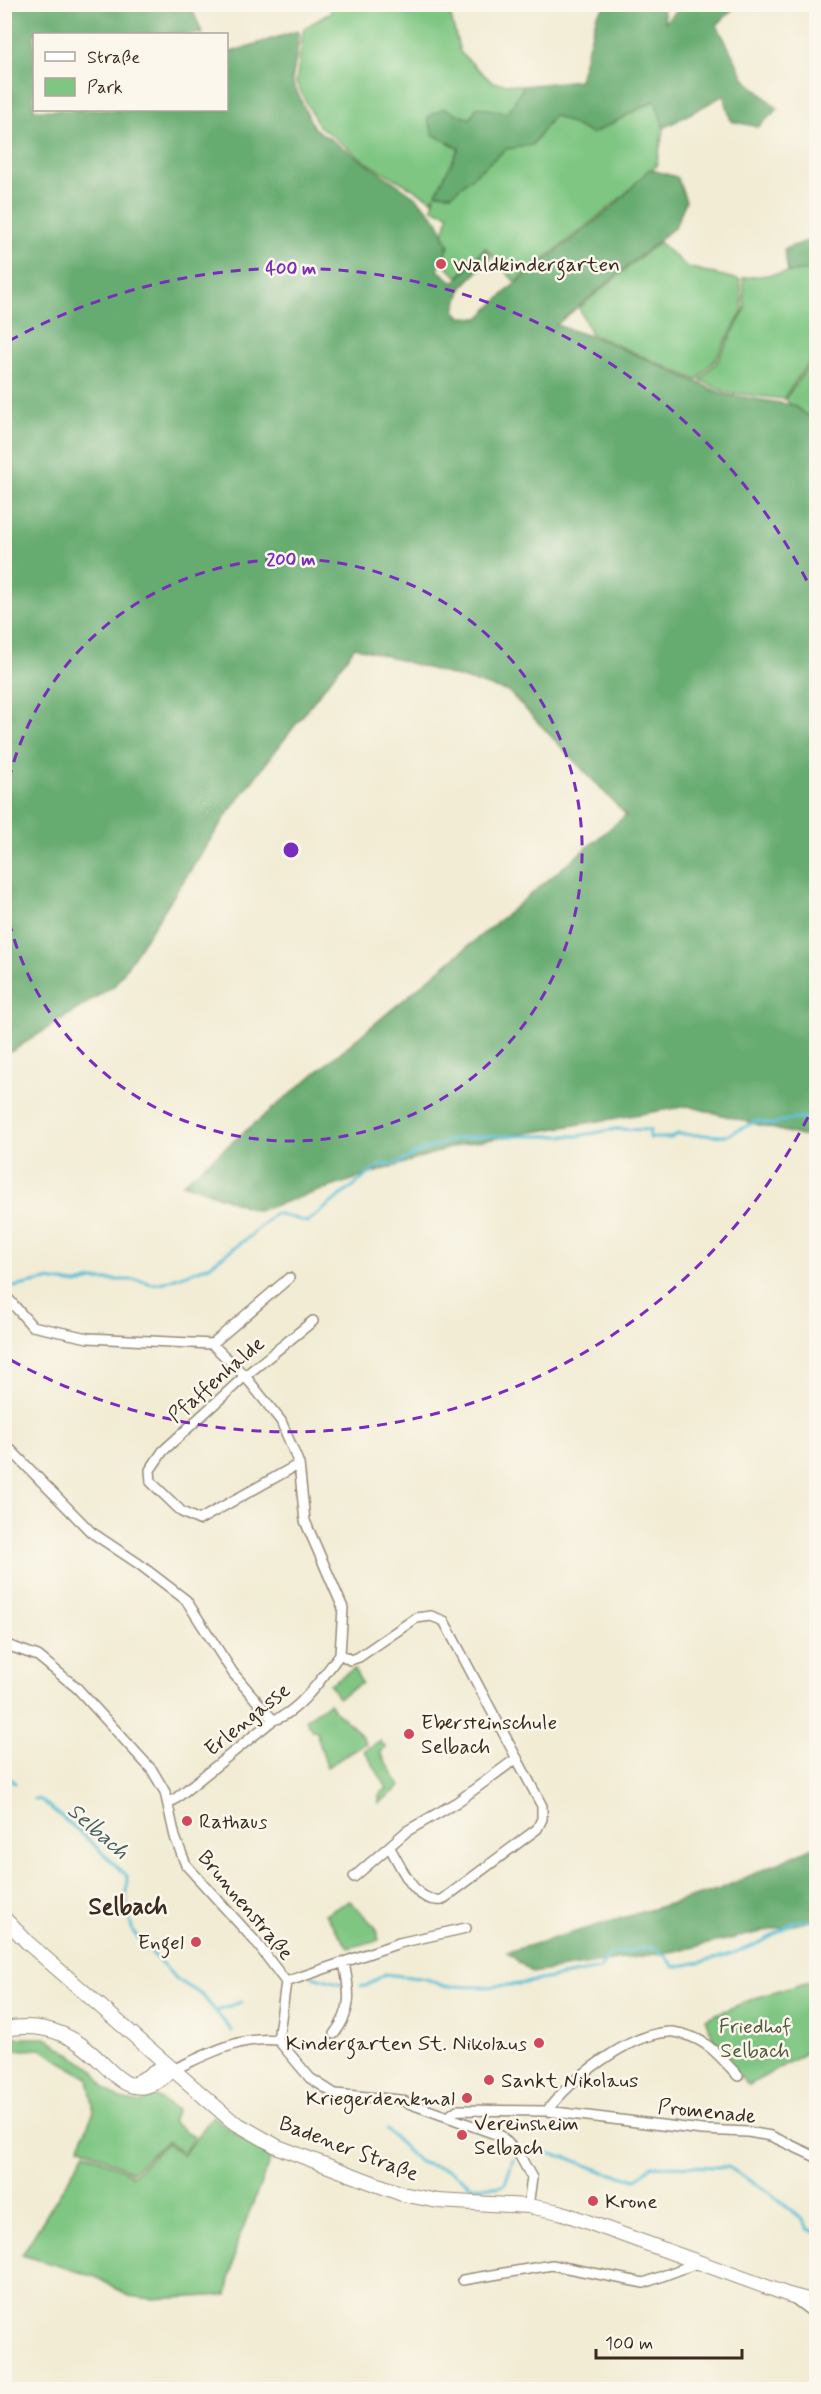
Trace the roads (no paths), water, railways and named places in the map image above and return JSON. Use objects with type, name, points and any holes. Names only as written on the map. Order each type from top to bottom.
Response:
[{"type":"main road","name":"Badener Straße","points":[[4,1918],[28,1942],[232,2121],[278,2146],[402,2194],[438,2201],[528,2206],[560,2212],[789,2295],[816,2302]]},
{"type":"main road","points":[[4,2029],[46,2027],[63,2034],[94,2054],[117,2078],[133,2085],[152,2086],[172,2070]]},
{"type":"street","points":[[212,1344],[289,1278]]},
{"type":"street","points":[[4,1294],[32,1326],[88,1338],[212,1344],[245,1376],[281,1421],[299,1464],[305,1521],[343,1608],[340,1654],[350,1660],[359,1657],[416,1618],[431,1616],[444,1621],[542,1806],[540,1823],[537,1829],[442,1900],[433,1902],[419,1895],[390,1848]]},
{"type":"street","name":"Pfaffenhalde","points":[[299,1464],[199,1520],[182,1512],[151,1482],[150,1470],[163,1450],[245,1376],[313,1321]]},
{"type":"street","points":[[4,1443],[91,1532],[139,1564],[186,1600],[233,1673],[273,1720]]},
{"type":"street","name":"Brunnenstraße","points":[[4,1644],[38,1656],[77,1688],[152,1770],[165,1792],[175,1837],[186,1864],[255,1941],[286,1982],[278,2040]]},
{"type":"street","name":"Erlengasse","points":[[169,1804],[273,1720],[283,1718],[321,1680],[340,1654]]},
{"type":"street","points":[[354,1877],[407,1831],[457,1802],[517,1758]]},
{"type":"street","points":[[286,1982],[399,1943],[466,1928]]},
{"type":"street","points":[[334,2034],[344,2021],[350,2006],[344,1963]]},
{"type":"street","points":[[547,2111],[562,2091],[610,2055],[643,2038],[670,2031],[694,2037],[712,2049],[738,2076]]},
{"type":"street","points":[[172,2070],[233,2043],[263,2039],[278,2040],[310,2078],[335,2094],[400,2100],[501,2136],[520,2156],[532,2178],[528,2206]]},
{"type":"street","name":"Promenade","points":[[449,2116],[457,2110],[547,2111],[702,2130],[748,2132],[771,2136],[816,2157]]},
{"type":"street","points":[[463,2280],[552,2265],[644,2283],[700,2262]]},
{"type":"street","points":[[789,2295],[816,2315]]},
{"type":"waterway","points":[[14,1287],[47,1280],[77,1284],[92,1280],[138,1280],[153,1284],[164,1282],[209,1266],[249,1237],[275,1213],[307,1222],[379,1166],[398,1163],[423,1150],[455,1139],[486,1136],[577,1136],[616,1129],[650,1130],[649,1138],[671,1138],[677,1134],[726,1136],[757,1121],[772,1125],[781,1121],[816,1117]]},
{"type":"waterway","name":"Selbach","points":[[4,1774],[15,1783]]},
{"type":"waterway","name":"Selbach","points":[[34,1799],[41,1800],[79,1831],[127,1876],[126,1903],[133,1932],[175,1978],[202,1995],[232,2031]]},
{"type":"waterway","points":[[361,1986],[366,1986],[385,1974],[427,1979],[444,1986],[486,1987],[519,1984],[600,1969],[609,1955],[652,1947],[667,1957],[674,1967],[709,1960],[743,1949],[799,1921],[816,1921]]},
{"type":"waterway","points":[[312,1976],[342,1984]]},
{"type":"waterway","points":[[217,2011],[241,2002]]},
{"type":"waterway","name":"Selbach","points":[[387,2130],[419,2162],[451,2171],[472,2186],[499,2187],[505,2184],[513,2159]]},
{"type":"waterway","name":"Selbach","points":[[520,2152],[526,2149],[566,2157],[604,2172],[636,2180],[651,2166],[728,2167],[766,2190],[803,2220],[808,2229],[816,2232]]},
{"type":"place","name":"Waldkindergarten","points":[[441,264]]},
{"type":"place","name":"Ebersteinschule Selbach","points":[[409,1734]]},
{"type":"place","name":"Rathaus","points":[[187,1821]]},
{"type":"place","name":"Engel","points":[[196,1942]]},
{"type":"place","name":"Kindergarten St. Nikolaus","points":[[539,2043]]},
{"type":"place","name":"Sankt Nikolaus","points":[[489,2080]]},
{"type":"place","name":"Kriegerdenkmal","points":[[467,2098]]},
{"type":"place","name":"Vereinsheim Selbach","points":[[462,2135]]},
{"type":"place","name":"Krone","points":[[593,2201]]},
{"type":"district","name":"Selbach","points":[[128,1906]]},
{"type":"park label","name":"Friedhof Selbach","points":[[755,2038]]}]
